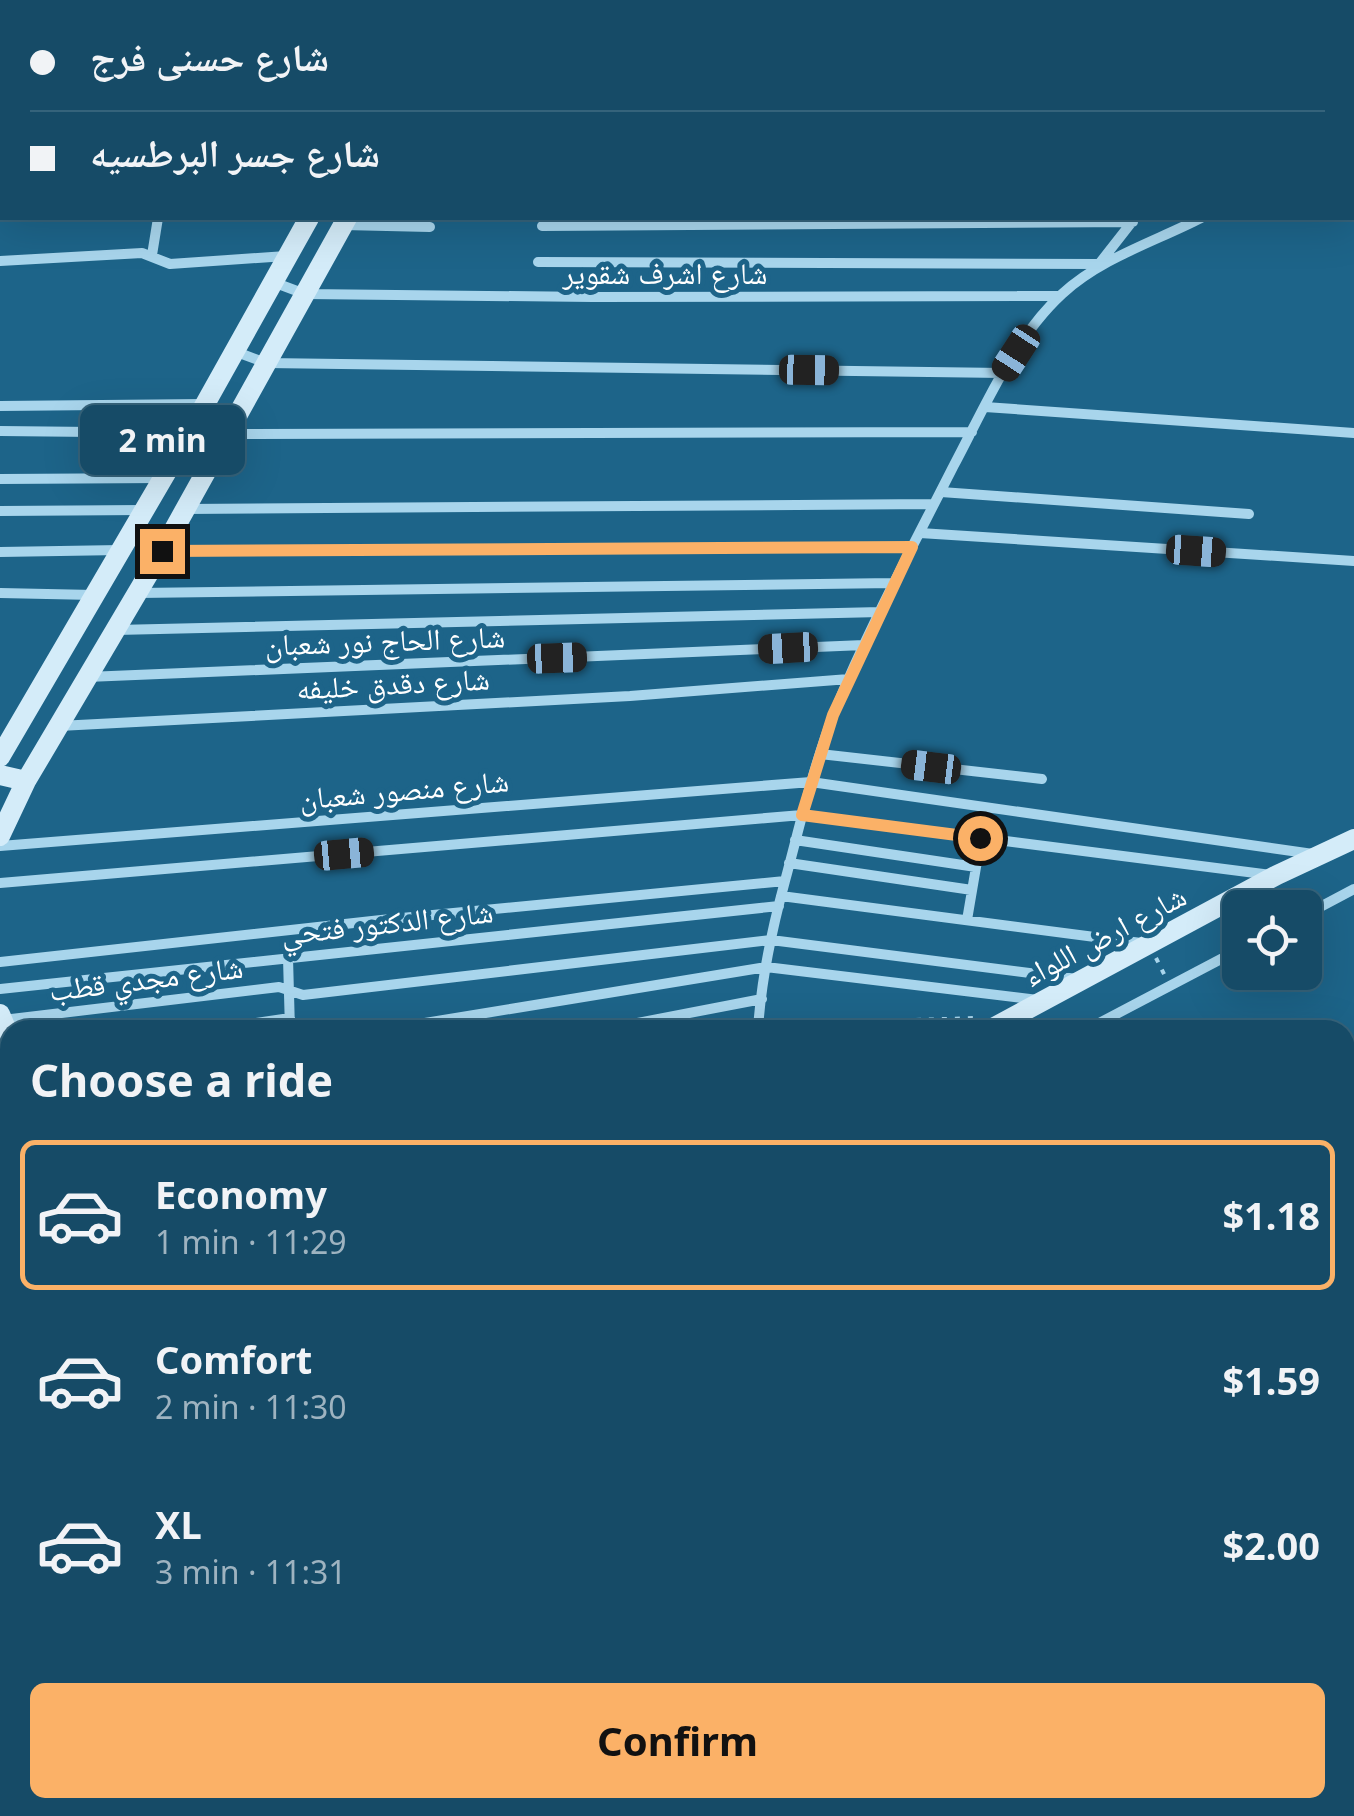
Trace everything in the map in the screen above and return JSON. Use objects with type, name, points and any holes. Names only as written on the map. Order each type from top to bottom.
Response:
[{"type":"street","points":[[152,256],[158,220]]},
{"type":"street","points":[[0,757],[308,220]]},
{"type":"street","points":[[759,1020],[770,940],[811,782],[864,645],[1003,373],[1060,296],[1099,264],[1134,220]]},
{"type":"street","points":[[542,226],[1134,220]]},
{"type":"street","points":[[538,262],[1099,264],[1196,220]]},
{"type":"street","points":[[0,836],[26,781],[162,551],[345,221],[430,227]]},
{"type":"street","points":[[0,261],[142,253],[170,264],[287,256]]},
{"type":"street","name":"شارع اشرف شقوير","points":[[272,282],[305,294],[1060,296]]},
{"type":"street","points":[[233,350],[266,363],[1003,373]]},
{"type":"street","points":[[0,406],[203,404]]},
{"type":"street","points":[[984,407],[1354,433]]},
{"type":"street","points":[[0,431],[184,441],[212,460]]},
{"type":"street","points":[[226,434],[972,432]]},
{"type":"street","points":[[0,478],[163,478]]},
{"type":"street","points":[[940,492],[1248,514]]},
{"type":"street","points":[[184,509],[934,504]]},
{"type":"street","points":[[0,511],[144,510]]},
{"type":"street","points":[[920,533],[1354,561]]},
{"type":"street","points":[[162,551],[912,547]]},
{"type":"street","points":[[0,552],[121,550]]},
{"type":"street","points":[[136,593],[894,583]]},
{"type":"street","points":[[0,593],[95,594]]},
{"type":"street","points":[[115,630],[881,612]]},
{"type":"street","name":"شارع الحاج نور شعبان","points":[[87,677],[864,645]]},
{"type":"street","name":"شارع دقدق خليفه","points":[[58,726],[630,696],[849,679]]},
{"type":"street","points":[[820,754],[1042,780]]},
{"type":"street","points":[[0,775],[26,781]]},
{"type":"street","name":"شارع منصور شعبان","points":[[0,846],[811,782],[1324,855]]},
{"type":"street","points":[[0,883],[802,815],[1277,875]]},
{"type":"street","points":[[967,920],[980,838]]},
{"type":"street","points":[[795,840],[976,867]]},
{"type":"street","name":"شارع ارض اللواء","points":[[994,1020],[1044,1001],[1277,875],[1354,840]]},
{"type":"street","points":[[789,863],[972,890]]},
{"type":"street","points":[[0,962],[785,881]]},
{"type":"street","points":[[1322,906],[1354,889]]},
{"type":"street","name":"شارع الدكتور فتحي","points":[[0,989],[779,901],[1150,944]]},
{"type":"street","name":"شارع مجدي قطب","points":[[34,1020],[278,987],[303,994],[770,940],[1084,979]]},
{"type":"street","points":[[288,958],[290,1020]]},
{"type":"street","points":[[1105,1020],[1222,959]]},
{"type":"street","points":[[443,1020],[766,967],[1044,1001]]},
{"type":"street","points":[[653,1020],[762,999]]},
{"type":"path","points":[[1150,944],[1170,986]]},
{"type":"route","points":[[162,551],[912,547],[833,715],[802,815],[980,838]]}]
